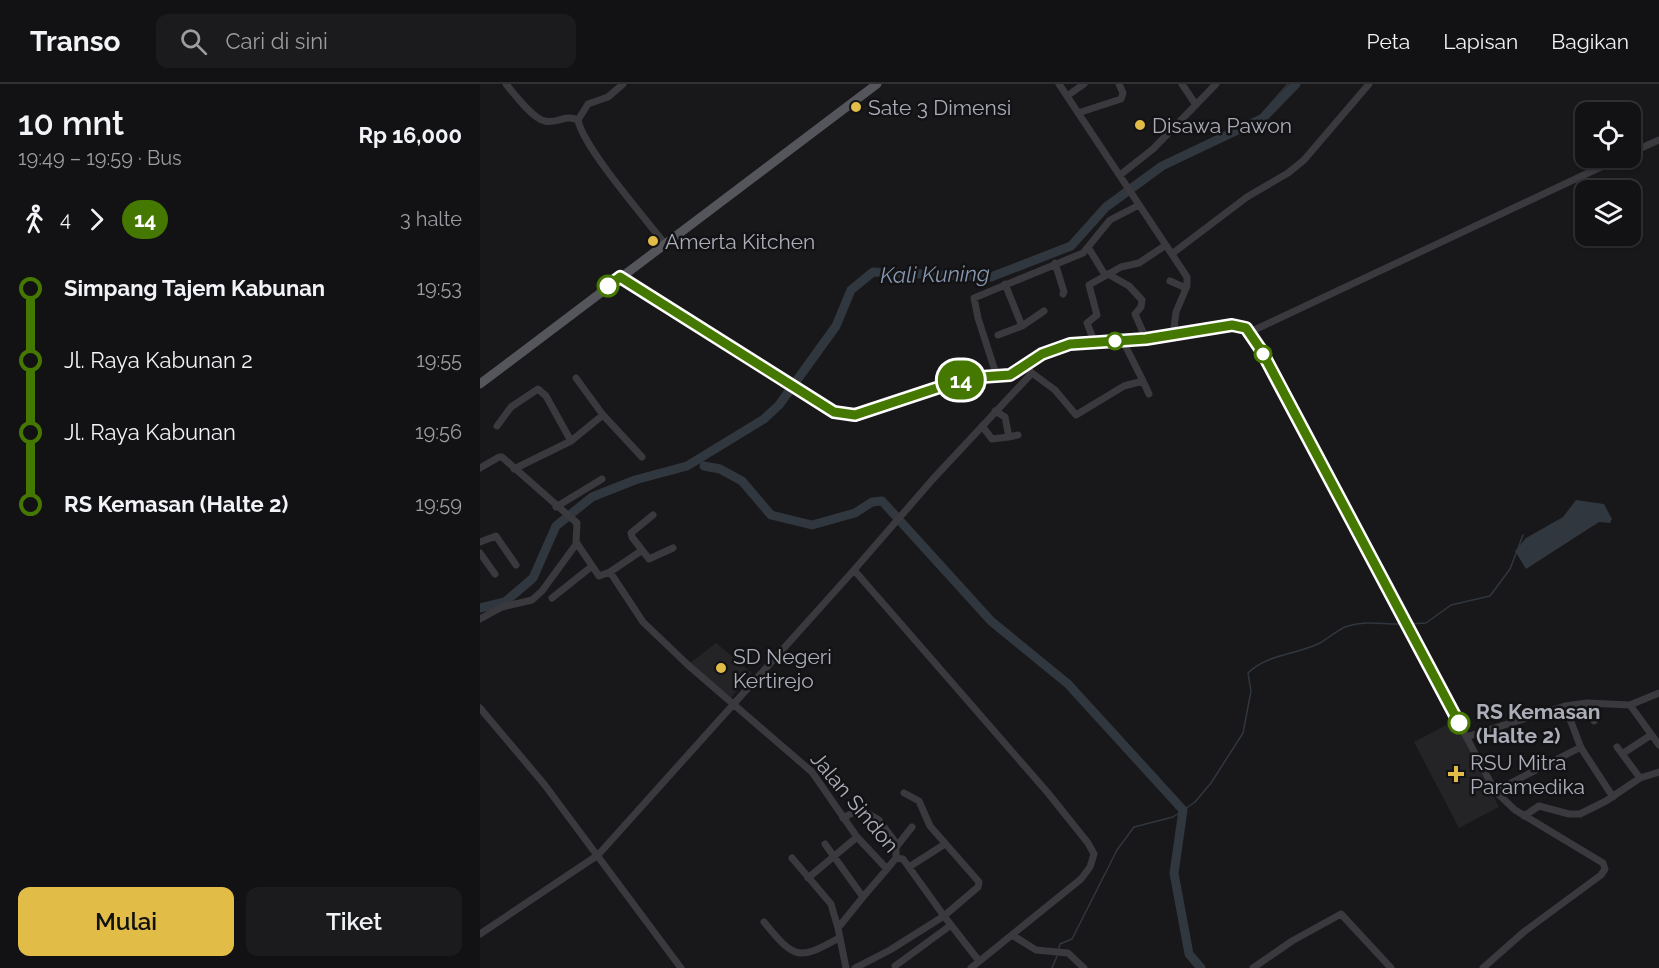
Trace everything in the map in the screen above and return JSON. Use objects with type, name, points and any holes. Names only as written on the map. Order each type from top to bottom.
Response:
[{"type":"main road","points":[[480,384],[877,84]]},
{"type":"street","points":[[507,84],[541,120],[550,121],[565,117],[578,120]]},
{"type":"street","points":[[623,84],[608,97],[588,104],[578,120],[580,129],[665,244]]},
{"type":"street","points":[[1059,84],[1187,277],[1186,288],[1176,312],[1173,336]]},
{"type":"street","points":[[1067,96],[1084,84]]},
{"type":"street","points":[[1078,113],[1121,99],[1123,93],[1119,84]]},
{"type":"street","points":[[1182,84],[1196,105]]},
{"type":"street","points":[[1120,175],[1153,149],[1216,84]]},
{"type":"street","points":[[1173,254],[1247,197],[1288,174],[1369,84]]},
{"type":"street","points":[[1641,148],[1659,140]]},
{"type":"street","points":[[1250,332],[1599,168]]},
{"type":"street","points":[[997,377],[973,300],[975,297],[1078,255],[1088,247],[1110,220],[1140,205]]},
{"type":"street","points":[[1094,341],[1087,323],[1096,317],[1097,313],[1088,287],[1124,265],[1139,263],[1166,245]]},
{"type":"street","points":[[1088,247],[1106,274],[1130,286],[1142,300],[1141,307],[1135,314],[1146,339]]},
{"type":"street","points":[[1055,263],[1063,294]]},
{"type":"street","points":[[620,277],[834,412],[855,415],[967,378],[1010,375],[1062,346],[1094,341],[1123,341],[1173,336],[1232,325],[1246,328],[1496,791],[1508,806],[1601,860],[1605,869],[1595,880],[1525,931],[1483,968]]},
{"type":"street","points":[[1170,281],[1186,288]]},
{"type":"street","points":[[1005,284],[1022,326]]},
{"type":"street","points":[[998,335],[1022,326],[1044,311]]},
{"type":"street","points":[[1123,341],[1149,394]]},
{"type":"street","points":[[1025,366],[1055,390],[1076,415],[1124,386],[1143,381]]},
{"type":"street","points":[[480,934],[598,855],[854,570],[898,517],[1032,373]]},
{"type":"street","points":[[576,378],[603,415],[642,457]]},
{"type":"street","points":[[497,426],[511,407],[538,389],[546,396],[571,441]]},
{"type":"street","points":[[995,411],[1005,417],[1009,437]]},
{"type":"street","points":[[514,469],[571,441],[603,415]]},
{"type":"street","points":[[982,426],[992,439],[1018,435]]},
{"type":"street","points":[[480,468],[500,456],[578,523],[575,536],[577,543],[599,576],[610,572],[641,551]]},
{"type":"street","points":[[559,508],[602,479]]},
{"type":"street","points":[[653,515],[631,533],[642,547],[641,551],[651,559],[673,548]]},
{"type":"street","points":[[480,542],[496,536],[516,565]]},
{"type":"street","points":[[480,619],[502,607],[532,600],[542,591],[577,543]]},
{"type":"street","points":[[480,553],[495,574]]},
{"type":"street","points":[[552,598],[591,567]]},
{"type":"street","points":[[854,570],[933,658],[1092,849],[1093,861],[1081,879],[971,968]]},
{"type":"street","name":"Jalan Sindon","points":[[610,572],[644,622],[688,665],[735,703],[812,772],[857,837],[887,868],[896,858],[901,858],[979,961]]},
{"type":"street","points":[[1466,736],[1565,706],[1587,702],[1630,705],[1659,693]]},
{"type":"street","points":[[1587,702],[1594,721]]},
{"type":"street","points":[[1630,705],[1659,745]]},
{"type":"street","points":[[1565,706],[1581,747],[1612,796]]},
{"type":"street","points":[[480,708],[544,784],[681,968]]},
{"type":"street","points":[[1622,754],[1651,735]]},
{"type":"street","points":[[1496,791],[1581,747]]},
{"type":"street","points":[[1617,747],[1640,777]]},
{"type":"street","points":[[1524,816],[1539,806],[1569,814],[1580,814],[1640,777],[1659,772]]},
{"type":"street","points":[[792,858],[831,904],[846,964],[856,968],[890,950],[944,916],[979,884],[927,821],[919,801],[904,793]]},
{"type":"street","points":[[843,818],[860,808],[879,820],[897,846]]},
{"type":"street","points":[[896,858],[897,846],[912,827]]},
{"type":"street","points":[[808,878],[857,837]]},
{"type":"street","points":[[825,844],[863,897]]},
{"type":"street","points":[[909,867],[945,844]]},
{"type":"street","points":[[838,928],[887,868]]},
{"type":"street","points":[[1253,968],[1292,941],[1341,914],[1391,968]]},
{"type":"street","points":[[764,922],[777,938],[800,954],[811,954],[839,938]]},
{"type":"street","points":[[895,966],[951,925]]},
{"type":"street","points":[[1012,935],[1028,947],[1063,952],[1078,960],[1084,968]]},
{"type":"shaded area","points":[[1576,500],[1604,504],[1612,519],[1610,523],[1599,522],[1526,569],[1515,551],[1526,538],[1563,517]]},
{"type":"shaded area","name":"SD Negeri Kertirejo","points":[[716,643],[752,673],[731,698],[690,663]]},
{"type":"shaded area","name":"RSU Mitra Paramedika","points":[[1454,721],[1499,807],[1459,828],[1414,742]]},
{"type":"waterway","points":[[1258,118],[1288,84]]},
{"type":"waterway","name":"Kali Kuning","points":[[480,608],[505,602],[533,578],[556,526],[592,497],[635,480],[687,466],[764,419],[779,405],[836,326],[851,290],[873,272],[991,277],[1071,246],[1106,207],[1162,166],[1263,118],[1296,84]]},
{"type":"waterway","points":[[704,466],[720,469],[742,481],[771,515],[812,525],[855,513],[872,502],[882,501],[991,621],[1068,684],[1183,810],[1174,873],[1189,954],[1201,968]]},
{"type":"waterway","points":[[1409,624],[1426,623],[1451,605],[1490,596],[1510,569],[1523,535]]},
{"type":"waterway","points":[[1059,948],[1060,944],[1072,939],[1117,850],[1134,827],[1173,817],[1195,802],[1211,783],[1243,733],[1251,691],[1248,673],[1273,658],[1320,643],[1348,626],[1369,623],[1404,624]]},
{"type":"waterway","points":[[1052,968],[1057,956]]},
{"type":"bus line","name":"14","points":[[608,286],[620,277],[834,412],[845,415],[855,415],[967,378],[1010,375],[1018,372],[1042,354],[1077,342],[1123,341],[1173,336],[1216,326],[1232,325],[1246,328],[1261,350],[1459,723]]},
{"type":"place","name":"Sate 3 Dimensi","points":[[856,107]]},
{"type":"place","name":"Disawa Pawon","points":[[1140,125]]},
{"type":"place","name":"Amerta Kitchen","points":[[653,241]]},
{"type":"place","name":"SD Negeri Kertirejo","points":[[721,668]]},
{"type":"place","name":"RS Kemasan (Halte 2)","points":[[1459,723]]},
{"type":"place","name":"RSU Mitra Paramedika","points":[[1456,774]]}]
